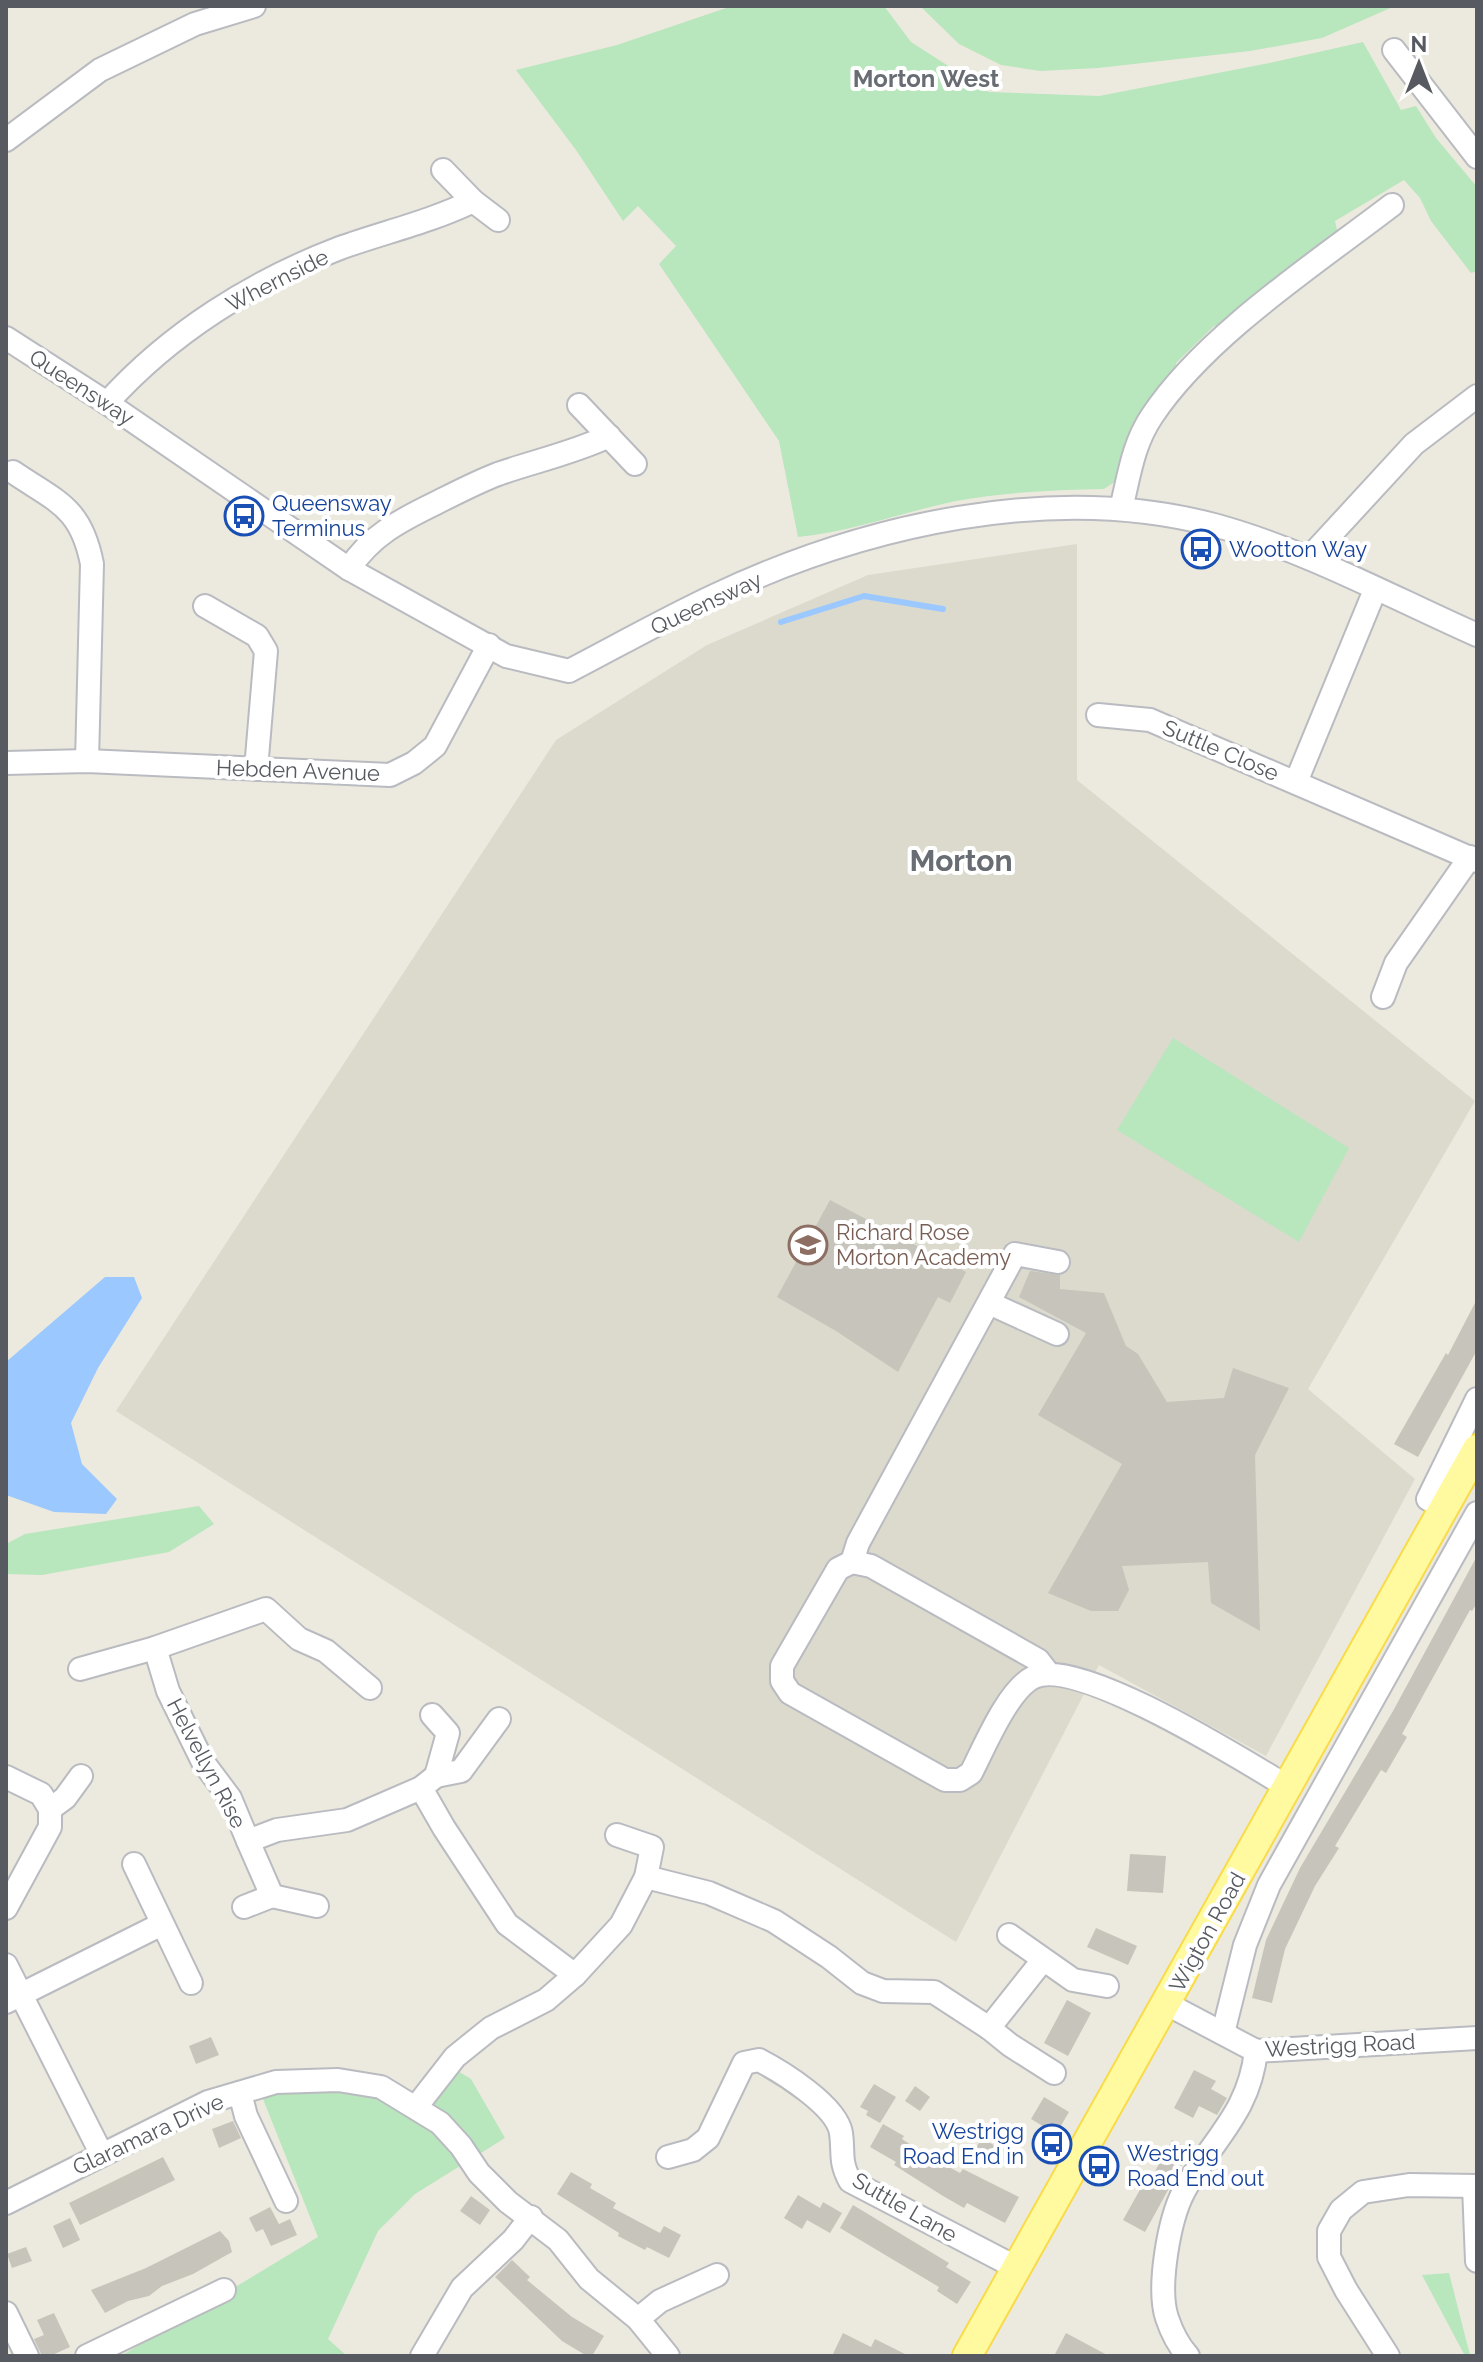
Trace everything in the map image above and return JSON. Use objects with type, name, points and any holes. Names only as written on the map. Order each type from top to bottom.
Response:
[{"type":"main road","name":"Wigton Road","points":[[967,2356],[1477,1449]]},
{"type":"street","points":[[6,140],[100,70],[195,24],[254,6]]},
{"type":"street","points":[[1394,50],[1477,157]]},
{"type":"street","points":[[443,170],[473,201],[498,220]]},
{"type":"street","name":"Whernside","points":[[107,403],[122,386],[188,330],[243,294],[339,249],[473,201]]},
{"type":"street","points":[[1121,509],[1136,447],[1151,417],[1171,392],[1222,339],[1392,205]]},
{"type":"street","name":"Queensway","points":[[6,338],[107,403],[349,569],[506,656],[569,671],[716,595],[848,544],[958,517],[1044,507],[1121,509],[1213,525],[1309,558],[1477,635]]},
{"type":"street","points":[[1309,558],[1414,444],[1477,396]]},
{"type":"street","points":[[579,405],[635,464]]},
{"type":"street","points":[[349,569],[361,550],[407,517],[496,475],[566,454],[609,436]]},
{"type":"street","points":[[13,472],[72,512],[87,539],[92,564],[87,761]]},
{"type":"street","name":"Suttle Close","points":[[1296,782],[1375,590]]},
{"type":"street","points":[[205,606],[257,636],[266,651],[256,769]]},
{"type":"street","name":"Hebden Avenue","points":[[6,763],[87,761],[390,775],[414,763],[435,746],[489,645]]},
{"type":"street","name":"Suttle Close","points":[[1098,715],[1150,720],[1474,859],[1396,963],[1383,997]]},
{"type":"street","points":[[852,1562],[858,1543],[989,1303],[995,1266],[1015,1254],[1058,1262]]},
{"type":"street","points":[[989,1303],[1057,1334]]},
{"type":"street","points":[[1445,1507],[1428,1499],[1477,1399]]},
{"type":"street","name":"Wigton Road","points":[[1223,2033],[1245,1945],[1269,1885],[1477,1513]]},
{"type":"street","points":[[1048,1673],[1038,1660],[871,1566],[852,1562],[838,1569],[782,1666],[782,1681],[790,1693],[945,1780],[960,1780],[971,1773],[1018,1690],[1032,1678],[1048,1673],[1136,1700],[1288,1787]]},
{"type":"street","points":[[80,1669],[155,1648],[266,1609],[299,1639],[326,1651],[370,1688]]},
{"type":"street","name":"Helvellyn Rise","points":[[155,1648],[168,1691],[203,1762],[230,1798],[248,1841],[277,1830],[347,1820],[429,1782],[461,1771],[499,1719]]},
{"type":"street","points":[[432,1715],[448,1733],[429,1782],[444,1828],[507,1924],[575,1975]]},
{"type":"street","points":[[50,1809],[65,1798],[81,1776]]},
{"type":"street","points":[[6,1777],[41,1794],[50,1809],[50,1827],[6,1908]]},
{"type":"street","points":[[416,2107],[455,2057],[491,2028],[546,2000],[575,1975],[621,1925],[646,1877],[652,1847],[617,1835]]},
{"type":"street","points":[[248,1841],[272,1896]]},
{"type":"street","points":[[134,1864],[191,1983]]},
{"type":"street","points":[[646,1877],[709,1893],[774,1921],[862,1983],[883,1991],[934,1992],[1054,2073]]},
{"type":"street","points":[[244,1907],[272,1896],[317,1906]]},
{"type":"street","points":[[14,1998],[162,1924]]},
{"type":"street","points":[[1009,1935],[1073,1980],[1107,1986]]},
{"type":"street","points":[[989,2028],[1043,1960]]},
{"type":"street","points":[[6,1965],[14,1998],[102,2155]]},
{"type":"street","name":"Westrigg Road","points":[[1167,2004],[1256,2051],[1477,2038]]},
{"type":"street","points":[[1188,2356],[1166,2316],[1164,2278],[1169,2233],[1183,2193],[1238,2111],[1253,2077],[1256,2051]]},
{"type":"street","name":"Suttle Lane","points":[[668,2157],[693,2150],[708,2138],[744,2063],[759,2060],[782,2073],[832,2113],[841,2130],[842,2165],[850,2181],[1017,2268]]},
{"type":"street","name":"Glaramara Drive","points":[[6,2203],[208,2102],[276,2082],[338,2080],[381,2087],[440,2123],[461,2146],[479,2173],[508,2202],[558,2240],[589,2279],[638,2319],[668,2356]]},
{"type":"street","points":[[240,2093],[246,2116],[286,2201]]},
{"type":"street","points":[[1388,2356],[1329,2257],[1329,2231],[1341,2210],[1363,2192],[1409,2185],[1476,2186],[1477,2261]]},
{"type":"street","points":[[422,2356],[462,2288],[513,2240],[531,2217]]},
{"type":"street","points":[[638,2319],[660,2301],[717,2275]]},
{"type":"street","points":[[87,2356],[224,2290]]},
{"type":"street","points":[[6,2313],[27,2356]]},
{"type":"shaded area","name":"Richard Rose Morton Academy","points":[[1077,544],[1077,780],[1475,1101],[1308,1389],[1415,1479],[1266,1756],[1099,1665],[956,1942],[116,1411],[556,740],[707,645],[868,575]]},
{"type":"green space","points":[[732,6],[884,6],[911,42],[989,92],[1099,96],[1363,42],[1401,110],[1416,106],[1436,138],[1477,187],[1477,271],[1471,273],[1431,221],[1420,198],[1404,180],[1335,221],[1335,241],[1226,325],[1214,326],[1176,363],[1176,371],[1123,458],[1116,481],[1104,489],[974,498],[838,531],[798,537],[779,441],[659,264],[676,246],[638,206],[623,221],[576,150],[516,70],[617,45]]},
{"type":"green space","points":[[920,6],[1395,6],[1322,38],[1250,51],[1098,68],[1040,71],[1001,65],[959,44]]},
{"type":"green space","points":[[1173,1038],[1349,1148],[1299,1242],[1117,1130]]},
{"type":"green space","points":[[199,1506],[214,1524],[169,1552],[42,1575],[6,1574],[6,1544],[25,1534]]},
{"type":"green space","points":[[451,2067],[471,2079],[505,2138],[415,2194],[378,2231],[328,2339],[347,2356],[121,2356],[318,2237],[261,2094],[282,2086],[380,2090],[416,2110]]},
{"type":"green space","points":[[1449,2273],[1470,2355],[1477,2353],[1477,2356],[1465,2356],[1422,2275]]},
{"type":"water","points":[[105,1277],[134,1277],[142,1298],[98,1368],[71,1423],[82,1464],[117,1499],[106,1514],[54,1512],[6,1495],[6,1362]]},
{"type":"building","points":[[830,1200],[966,1272],[950,1303],[938,1297],[898,1372],[777,1297]]},
{"type":"building","points":[[1030,1271],[1060,1275],[1060,1289],[1104,1293],[1126,1346],[1138,1354],[1167,1402],[1224,1398],[1233,1368],[1289,1388],[1255,1455],[1260,1631],[1211,1603],[1208,1562],[1122,1566],[1129,1590],[1118,1611],[1091,1611],[1048,1593],[1122,1464],[1038,1415],[1086,1333],[1019,1297]]},
{"type":"building","points":[[1477,1299],[1477,1350],[1418,1457],[1394,1444],[1446,1353],[1448,1355]]},
{"type":"building","points":[[1477,1556],[1477,1603],[1470,1610],[1402,1734],[1407,1737],[1386,1773],[1381,1770],[1335,1846],[1339,1848],[1315,1886],[1285,1949],[1272,2003],[1252,1998],[1266,1940],[1300,1868],[1393,1711]]},
{"type":"building","points":[[1130,1854],[1166,1856],[1163,1893],[1127,1891]]},
{"type":"building","points":[[1096,1928],[1137,1946],[1128,1965],[1087,1947]]},
{"type":"building","points":[[1067,2000],[1091,2013],[1068,2056],[1044,2043]]},
{"type":"building","points":[[211,2037],[219,2055],[196,2064],[189,2046]]},
{"type":"building","points":[[1194,2070],[1216,2081],[1211,2089],[1227,2098],[1217,2115],[1199,2106],[1193,2118],[1174,2108]]},
{"type":"building","points":[[874,2084],[896,2097],[880,2123],[866,2115],[868,2111],[860,2107]]},
{"type":"building","points":[[915,2086],[930,2097],[920,2111],[905,2101]]},
{"type":"building","points":[[1044,2097],[1069,2112],[1056,2134],[1031,2119]]},
{"type":"building","points":[[233,2121],[241,2138],[219,2148],[212,2129]]},
{"type":"building","points":[[883,2124],[904,2136],[902,2139],[923,2153],[960,2173],[963,2169],[1019,2197],[1005,2223],[967,2203],[964,2208],[870,2147]]},
{"type":"building","points":[[982,2138],[997,2147],[988,2162],[974,2151]]},
{"type":"building","points":[[1172,2140],[1190,2150],[1145,2232],[1123,2220],[1142,2186],[1146,2188]]},
{"type":"building","points":[[163,2157],[175,2180],[80,2225],[69,2203]]},
{"type":"building","points":[[571,2172],[616,2203],[613,2208],[660,2233],[664,2226],[681,2235],[669,2258],[618,2236],[619,2233],[557,2194]]},
{"type":"building","points":[[798,2195],[820,2208],[823,2202],[842,2213],[830,2233],[807,2220],[802,2229],[784,2218]]},
{"type":"building","points":[[471,2196],[490,2210],[480,2225],[460,2211]]},
{"type":"building","points":[[853,2205],[949,2263],[946,2267],[971,2282],[957,2304],[937,2291],[939,2287],[840,2228]]},
{"type":"building","points":[[270,2207],[279,2224],[290,2219],[297,2235],[271,2246],[263,2229],[256,2232],[249,2218]]},
{"type":"building","points":[[70,2218],[80,2240],[63,2248],[53,2226]]},
{"type":"building","points":[[220,2231],[229,2241],[232,2252],[193,2274],[162,2286],[149,2296],[128,2301],[105,2313],[91,2290],[146,2268]]},
{"type":"building","points":[[26,2247],[32,2261],[12,2268],[7,2254]]},
{"type":"building","points":[[512,2260],[530,2277],[527,2280],[572,2317],[604,2336],[592,2356],[562,2341],[495,2277]]},
{"type":"building","points":[[54,2313],[70,2347],[50,2356],[42,2356],[34,2339],[44,2335],[37,2320]]},
{"type":"building","points":[[843,2333],[871,2347],[875,2339],[909,2356],[832,2356]]},
{"type":"building","points":[[1066,2333],[1109,2356],[1054,2356]]},
{"type":"waterway","points":[[781,622],[864,596],[943,609]]},
{"type":"place","name":"Queensway Terminus","points":[[244,516]]},
{"type":"place","name":"Wootton Way","points":[[1201,549]]},
{"type":"place","name":"Richard Rose Morton Academy","points":[[808,1245]]},
{"type":"place","name":"Westrigg Road End in","points":[[1052,2144]]},
{"type":"place","name":"Westrigg Road End out","points":[[1099,2166]]},
{"type":"district","name":"Morton West","points":[[926,78]]},
{"type":"district","name":"Morton","points":[[961,860]]}]
